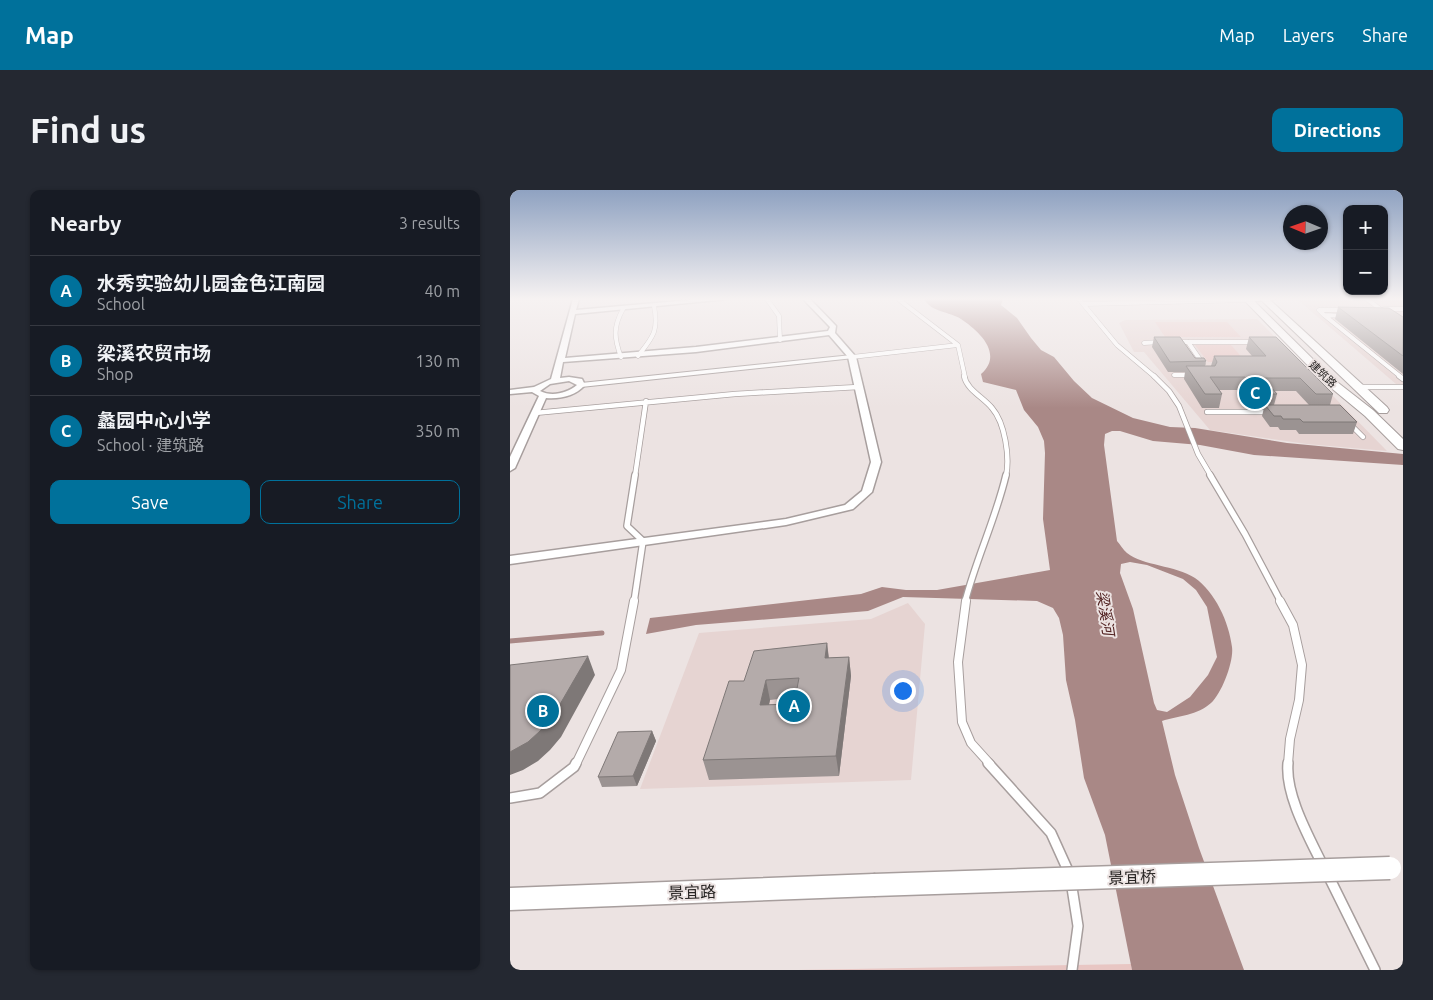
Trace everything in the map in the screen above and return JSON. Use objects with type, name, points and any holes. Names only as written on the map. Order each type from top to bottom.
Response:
[{"type":"main road","name":"建筑路","points":[[1279,335],[1328,380],[1369,413],[1403,446]]},
{"type":"main road","name":"建筑路","points":[[1303,335],[1403,429]]},
{"type":"main road","points":[[1328,380],[1354,383]]},
{"type":"street","points":[[555,380],[567,335]]},
{"type":"street","points":[[561,360],[638,356],[725,348],[814,335]]},
{"type":"street","points":[[510,560],[786,522],[850,507],[867,492],[876,462],[852,357],[835,335]]},
{"type":"street","points":[[510,392],[566,394],[581,386],[852,357]]},
{"type":"street","points":[[510,468],[535,414],[542,384],[555,380],[574,380],[581,383],[581,386]]},
{"type":"street","name":"景宜桥","points":[[874,885],[1396,868]]},
{"type":"street","name":"景宜路","points":[[510,899],[874,885]]},
{"type":"lane","points":[[612,335],[620,357]]},
{"type":"lane","points":[[638,356],[654,335]]},
{"type":"lane","points":[[780,335],[780,340]]},
{"type":"lane","points":[[947,335],[958,345],[966,383],[992,408],[1000,420],[1006,452],[1007,471],[1002,497],[971,580],[965,604],[958,662],[962,722],[970,743],[1051,833],[1070,875],[1078,926],[1072,970]]},
{"type":"lane","points":[[1109,335],[1169,391],[1179,406],[1198,454],[1245,534],[1293,625],[1302,665],[1299,700],[1290,739],[1286,772],[1300,818],[1374,970]]},
{"type":"lane","points":[[1349,335],[1403,379]]},
{"type":"lane","points":[[1144,343],[1162,342]]},
{"type":"lane","points":[[1171,342],[1262,342]]},
{"type":"lane","points":[[1188,342],[1207,368]]},
{"type":"lane","points":[[852,357],[958,345]]},
{"type":"lane","points":[[1174,375],[1202,375]]},
{"type":"lane","points":[[1354,383],[1403,387]]},
{"type":"lane","points":[[535,414],[646,402],[858,387]]},
{"type":"lane","points":[[510,798],[540,793],[574,767],[621,670],[633,609],[643,541],[627,526],[646,402]]},
{"type":"lane","points":[[1207,412],[1273,412]]},
{"type":"lane","points":[[1345,418],[1363,437]]},
{"type":"shaded area","points":[[1125,335],[1273,335],[1387,451],[1307,444],[1210,430],[1144,352],[1134,352]]},
{"type":"shaded area","points":[[1164,335],[1240,335],[1241,337],[1165,337]]},
{"type":"shaded area","points":[[1339,335],[1403,335],[1403,390]]},
{"type":"shaded area","points":[[1195,345],[1231,345],[1246,362],[1208,362]]},
{"type":"shaded area","points":[[908,603],[925,624],[911,780],[640,789],[699,633],[871,619]]},
{"type":"shaded area","points":[[1131,964],[1132,970],[797,970]]},
{"type":"water","name":"梁溪河","points":[[1029,335],[1041,350],[1054,357],[1074,381],[1092,398],[1133,418],[1170,427],[1195,428],[1287,443],[1403,454],[1403,465],[1254,455],[1200,445],[1153,441],[1120,431],[1112,431],[1105,434],[1104,445],[1117,541],[1126,552],[1142,561],[1178,570],[1195,578],[1215,599],[1228,628],[1232,647],[1231,660],[1223,685],[1215,698],[1200,710],[1162,721],[1175,775],[1199,848],[1244,970],[1132,970],[1105,835],[1084,778],[1075,720],[1066,680],[1063,635],[1059,618],[1053,608],[1037,601],[903,597],[868,611],[696,625],[646,634],[650,618],[861,594],[882,587],[906,590],[937,590],[1050,570],[1043,519],[1044,441],[1038,427],[1024,410],[1016,390],[983,382],[981,374],[990,359],[990,351],[981,336]],"holes":[[[1130,562],[1147,565],[1183,579],[1196,590],[1207,607],[1217,657],[1208,675],[1190,697],[1167,712],[1157,710],[1154,703],[1133,609],[1120,573],[1121,564]]]},
{"type":"building","points":[[1376,335],[1403,335],[1403,356]]},
{"type":"building","points":[[1154,337],[1180,337],[1195,358],[1204,358],[1206,361],[1170,362]]},
{"type":"building","points":[[1249,337],[1276,337],[1333,394],[1316,394],[1300,378],[1263,378],[1277,394],[1259,394],[1245,377],[1210,377],[1222,394],[1205,394],[1186,366],[1215,366],[1217,362],[1214,356],[1266,356]]},
{"type":"building","points":[[1265,405],[1340,405],[1357,422],[1303,422],[1300,419],[1283,419],[1281,416],[1274,416]]},
{"type":"building","points":[[827,643],[825,658],[849,657],[836,756],[703,760],[729,681],[744,681],[754,651]],"holes":[[[799,678],[794,704],[760,705],[766,680]]]},
{"type":"building","points":[[588,656],[552,718],[528,742],[510,752],[510,665]]},
{"type":"building","points":[[652,731],[633,776],[598,777],[618,732]]},
{"type":"waterway","points":[[510,641],[602,633]]},
{"type":"place","name":"蠡园中心小学","points":[[1255,393]]},
{"type":"place","name":"水秀实验幼儿园金色江南园","points":[[794,706]]},
{"type":"place","name":"梁溪农贸市场","points":[[543,711]]}]
